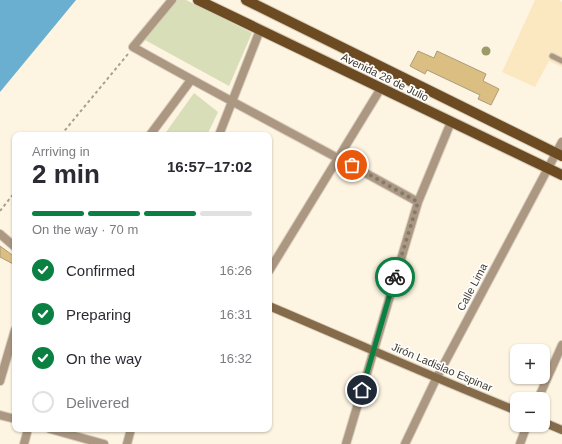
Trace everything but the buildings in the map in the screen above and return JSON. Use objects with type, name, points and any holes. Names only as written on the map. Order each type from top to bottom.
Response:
[{"type":"main road","name":"Avenida 28 de Julio","points":[[198,0],[562,175]]},
{"type":"main road","name":"Avenida 28 de Julio","points":[[246,0],[559,154]]},
{"type":"main road","name":"Jirón Ladislao Espinar","points":[[272,307],[373,349],[436,379],[510,408]]},
{"type":"main road","points":[[550,425],[562,430]]},
{"type":"street","points":[[172,0],[133,47],[232,103],[339,157],[418,202]]},
{"type":"street","points":[[220,132],[260,30]]},
{"type":"street","points":[[152,132],[191,80]]},
{"type":"street","points":[[272,266],[381,88]]},
{"type":"street","points":[[346,444],[373,349],[418,202],[451,122]]},
{"type":"street","name":"Calle Lima","points":[[405,444],[436,379],[547,168],[559,154],[562,142]]},
{"type":"street","points":[[0,234],[12,244]]},
{"type":"street","points":[[0,382],[12,340]]},
{"type":"street","points":[[541,392],[562,345]]},
{"type":"street","points":[[0,415],[12,418]]},
{"type":"street","points":[[24,444],[27,432]]},
{"type":"street","points":[[61,432],[104,444]]},
{"type":"street","points":[[127,444],[130,432]]},
{"type":"street","points":[[520,444],[524,432]]},
{"type":"lane","points":[[552,56],[562,61]]},
{"type":"path","points":[[64,132],[133,47]]},
{"type":"path","points":[[0,211],[12,196]]},
{"type":"shaded area","points":[[535,0],[559,0],[562,2],[562,67],[549,61],[535,87],[502,72]]},
{"type":"green space","points":[[177,0],[186,0],[252,33],[229,86],[145,40]]},
{"type":"green space","points":[[194,93],[218,112],[208,132],[166,132]]},
{"type":"water","points":[[0,0],[76,0],[0,92]]},
{"type":"way so far","points":[[352,165],[418,202],[395,277]]},
{"type":"route","points":[[362,390],[395,277]]}]
